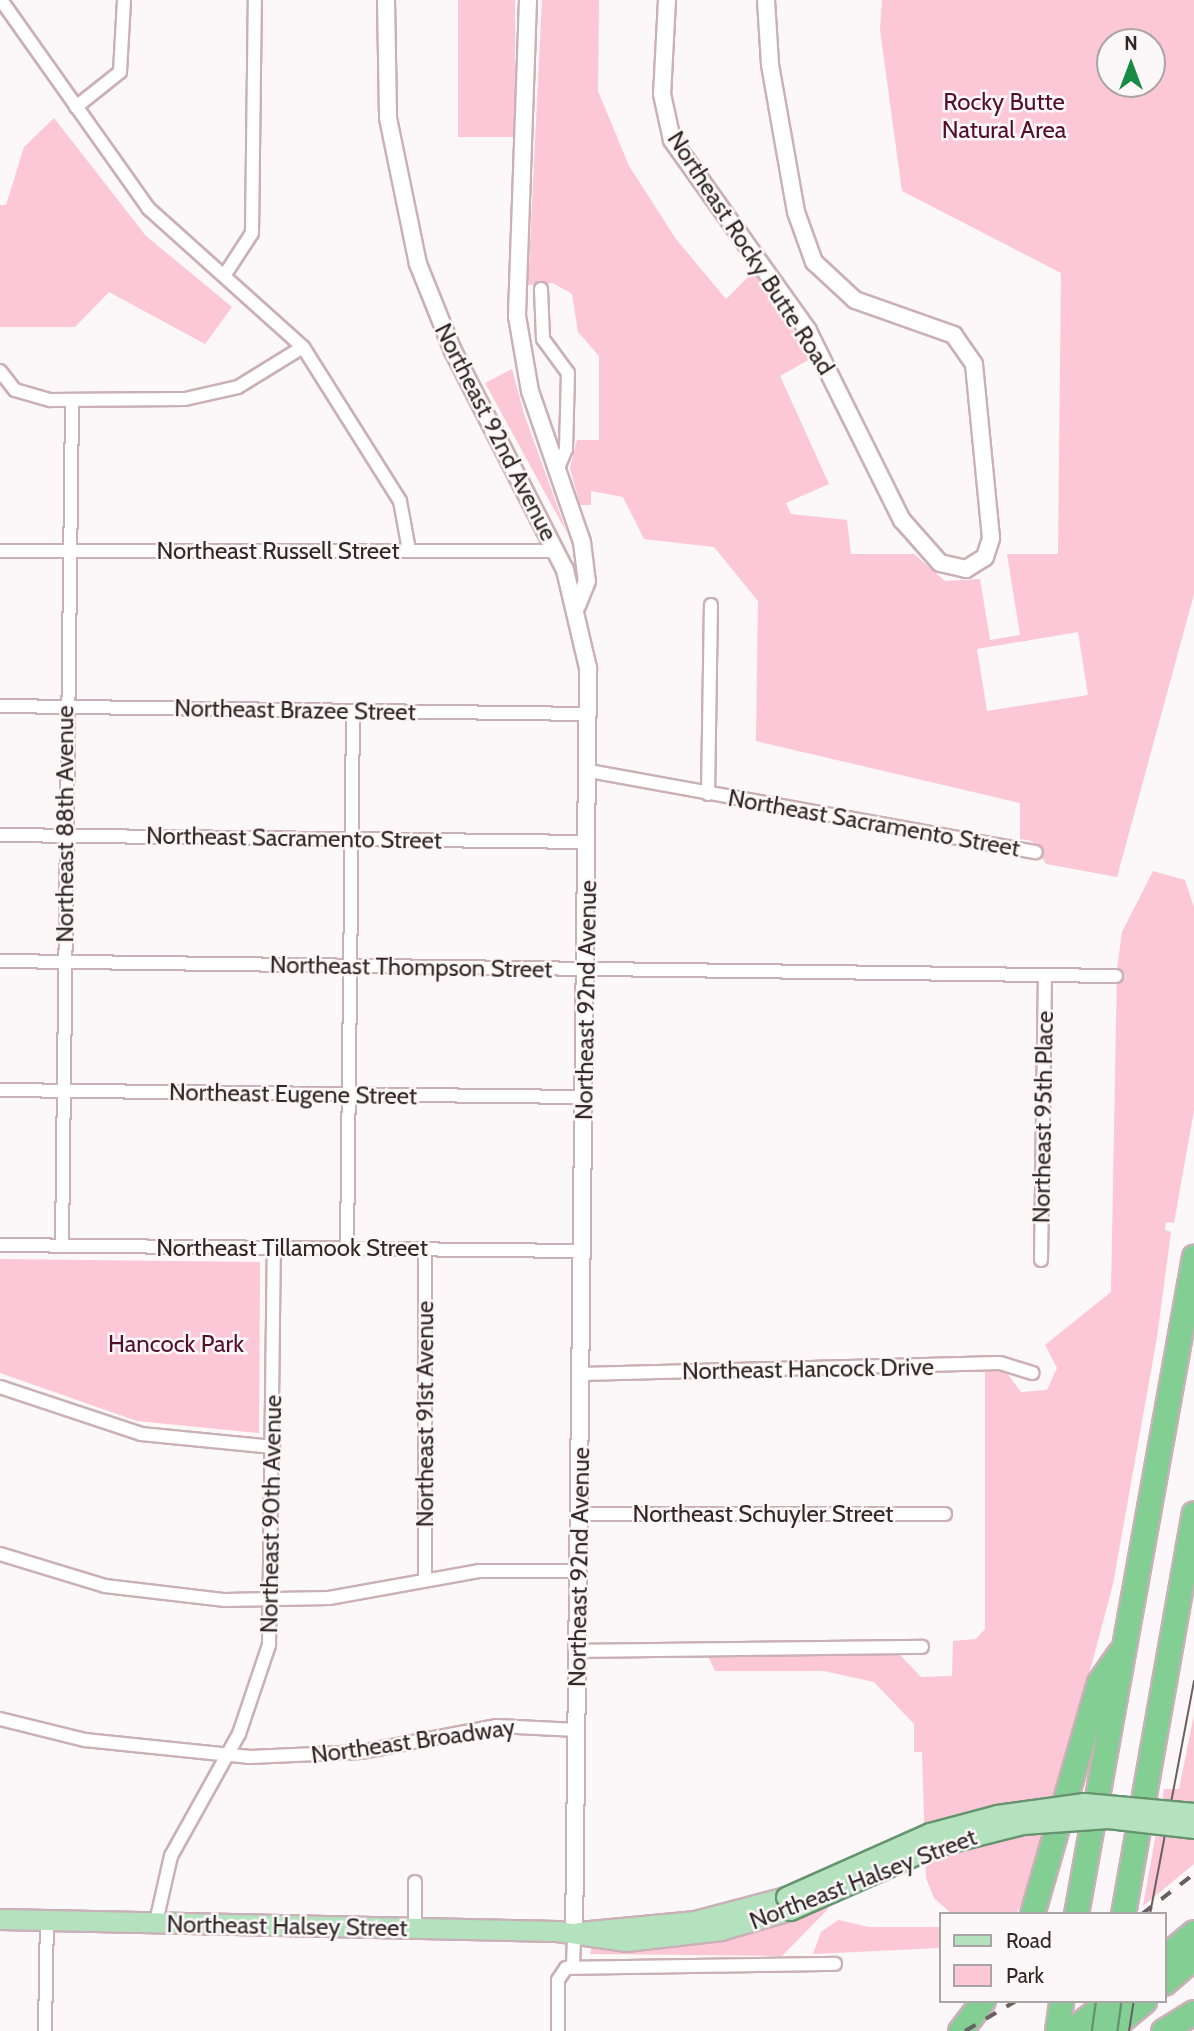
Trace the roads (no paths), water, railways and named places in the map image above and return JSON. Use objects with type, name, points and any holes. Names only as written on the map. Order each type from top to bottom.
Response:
[{"type":"highway","points":[[1077,1905],[1194,1256]]},
{"type":"highway","points":[[1122,1912],[1194,1513]]},
{"type":"highway","points":[[1033,1912],[1052,1860],[1099,1682],[1122,1648]]},
{"type":"highway","points":[[1166,1955],[1194,1932]]},
{"type":"highway","points":[[1166,1981],[1194,1958]]},
{"type":"highway","points":[[960,2031],[981,2003]]},
{"type":"highway","points":[[1057,2031],[1061,2003]]},
{"type":"highway","points":[[1070,2031],[1106,2003]]},
{"type":"highway","points":[[1106,2031],[1109,2003]]},
{"type":"highway","points":[[1106,2031],[1141,2003]]},
{"type":"highway","points":[[1163,2031],[1194,2012]]},
{"type":"main road","name":"Northeast Halsey Street","points":[[788,1904],[919,1837],[997,1815],[1084,1804],[1194,1813]]},
{"type":"main road","name":"Northeast Halsey Street","points":[[0,1919],[575,1933],[603,1940],[676,1938],[788,1904],[914,1854],[1011,1826],[1084,1818],[1194,1828]]},
{"type":"street","points":[[1,0],[148,208],[303,347],[400,501],[409,550]]},
{"type":"street","points":[[76,107],[120,72],[124,0]]},
{"type":"street","points":[[224,276],[251,233],[255,0]]},
{"type":"street","name":"Northeast 92nd Avenue","points":[[386,0],[389,125],[418,264],[448,341],[556,551],[577,606],[590,714],[575,1933],[573,1966],[559,1975],[558,2031]]},
{"type":"street","points":[[528,0],[517,316],[530,391],[558,468],[586,565],[577,606]]},
{"type":"street","name":"Northeast Rocky Butte Road","points":[[667,0],[662,94],[672,139],[808,331],[902,520],[940,563],[966,569],[985,557],[991,538],[974,364],[961,340],[945,330],[846,295],[808,253],[770,64],[766,0]]},
{"type":"street","points":[[541,289],[543,339],[568,373],[566,449],[558,468]]},
{"type":"street","points":[[0,371],[22,394],[72,402],[215,395],[255,379],[303,347]]},
{"type":"street","name":"Northeast 88th Avenue","points":[[62,1246],[72,402]]},
{"type":"street","name":"Northeast Russell Street","points":[[0,551],[556,551]]},
{"type":"street","points":[[708,794],[710,605]]},
{"type":"street","name":"Northeast Brazee Street","points":[[0,706],[590,714]]},
{"type":"street","points":[[348,1249],[353,711]]},
{"type":"street","name":"Northeast Sacramento Street","points":[[589,771],[1036,852]]},
{"type":"street","name":"Northeast Sacramento Street","points":[[0,835],[588,842]]},
{"type":"street","name":"Northeast Thompson Street","points":[[0,961],[1116,976]]},
{"type":"street","name":"Northeast 95th Place","points":[[1041,1260],[1045,975]]},
{"type":"street","name":"Northeast Eugene Street","points":[[0,1090],[585,1097]]},
{"type":"street","name":"Northeast Tillamook Street","points":[[0,1245],[583,1251]]},
{"type":"street","name":"Northeast 90th Avenue","points":[[156,1923],[170,1856],[227,1756],[263,1668],[274,1602],[274,1248]]},
{"type":"street","name":"Northeast 91st Avenue","points":[[425,1249],[425,1578]]},
{"type":"street","name":"Northeast Hancock Drive","points":[[582,1374],[1000,1363],[1034,1373]]},
{"type":"street","points":[[0,1387],[141,1434],[273,1447]]},
{"type":"street","name":"Northeast Schuyler Street","points":[[581,1514],[945,1514]]},
{"type":"street","points":[[0,1553],[105,1586],[274,1602],[425,1578],[580,1571]]},
{"type":"street","points":[[577,1651],[922,1647]]},
{"type":"street","name":"Northeast Broadway","points":[[0,1719],[85,1740],[227,1756],[335,1755],[496,1726],[577,1730]]},
{"type":"street","points":[[415,1882],[415,1929]]},
{"type":"street","points":[[46,2031],[47,1920]]},
{"type":"street","points":[[573,1966],[835,1964]]},
{"type":"tram line","points":[[1150,1912],[1194,1681]]},
{"type":"tram line","points":[[1129,2031],[1134,2003]]},
{"type":"railway","points":[[1145,1912],[1194,1874]]},
{"type":"railway","points":[[965,2031],[1013,2003]]},
{"type":"park label","name":"Rocky Butte Natural Area","points":[[1004,116]]},
{"type":"park label","name":"Hancock Park","points":[[176,1344]]}]
